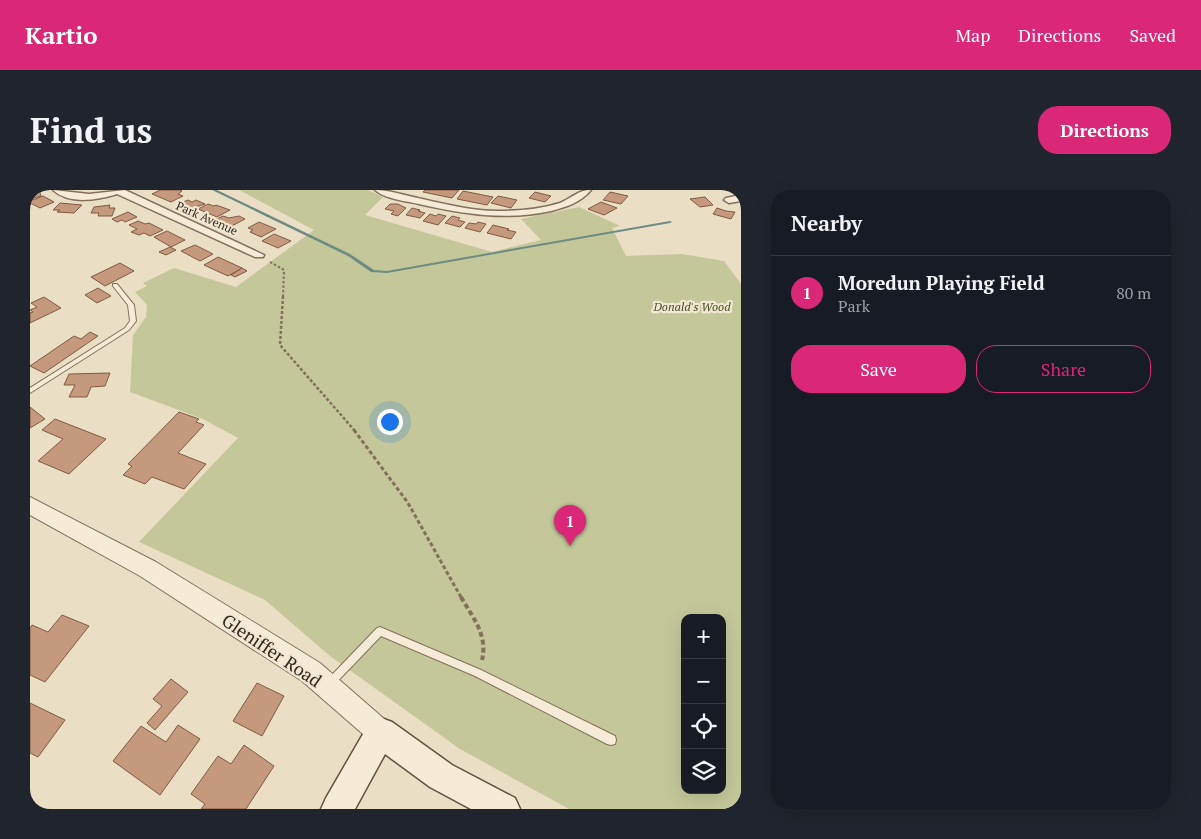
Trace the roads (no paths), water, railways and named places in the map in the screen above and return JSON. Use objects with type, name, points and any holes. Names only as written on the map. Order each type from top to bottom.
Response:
[{"type":"main road","points":[[336,809],[381,733]]},
{"type":"main road","name":"Gleniffer Road","points":[[381,733],[441,776],[504,809]]},
{"type":"street","name":"Park Avenue","points":[[58,190],[71,195],[84,196],[118,191],[259,255]]},
{"type":"street","points":[[380,190],[398,196],[475,213],[499,216],[568,204],[579,198],[586,190]]},
{"type":"street","points":[[729,200],[740,194]]},
{"type":"street","name":"Gleniffer Road","points":[[30,505],[148,569],[311,672],[381,733]]},
{"type":"lane","points":[[30,391],[127,330],[133,321],[131,305],[115,285]]},
{"type":"lane","points":[[327,687],[380,631],[478,673],[611,740]]},
{"type":"waterway","points":[[214,190],[349,255],[373,271],[387,272],[670,222]]},
{"type":"place","name":"Moredun Playing Field","points":[[570,546]]},
{"type":"park label","name":"Donald's Wood","points":[[692,306]]}]
